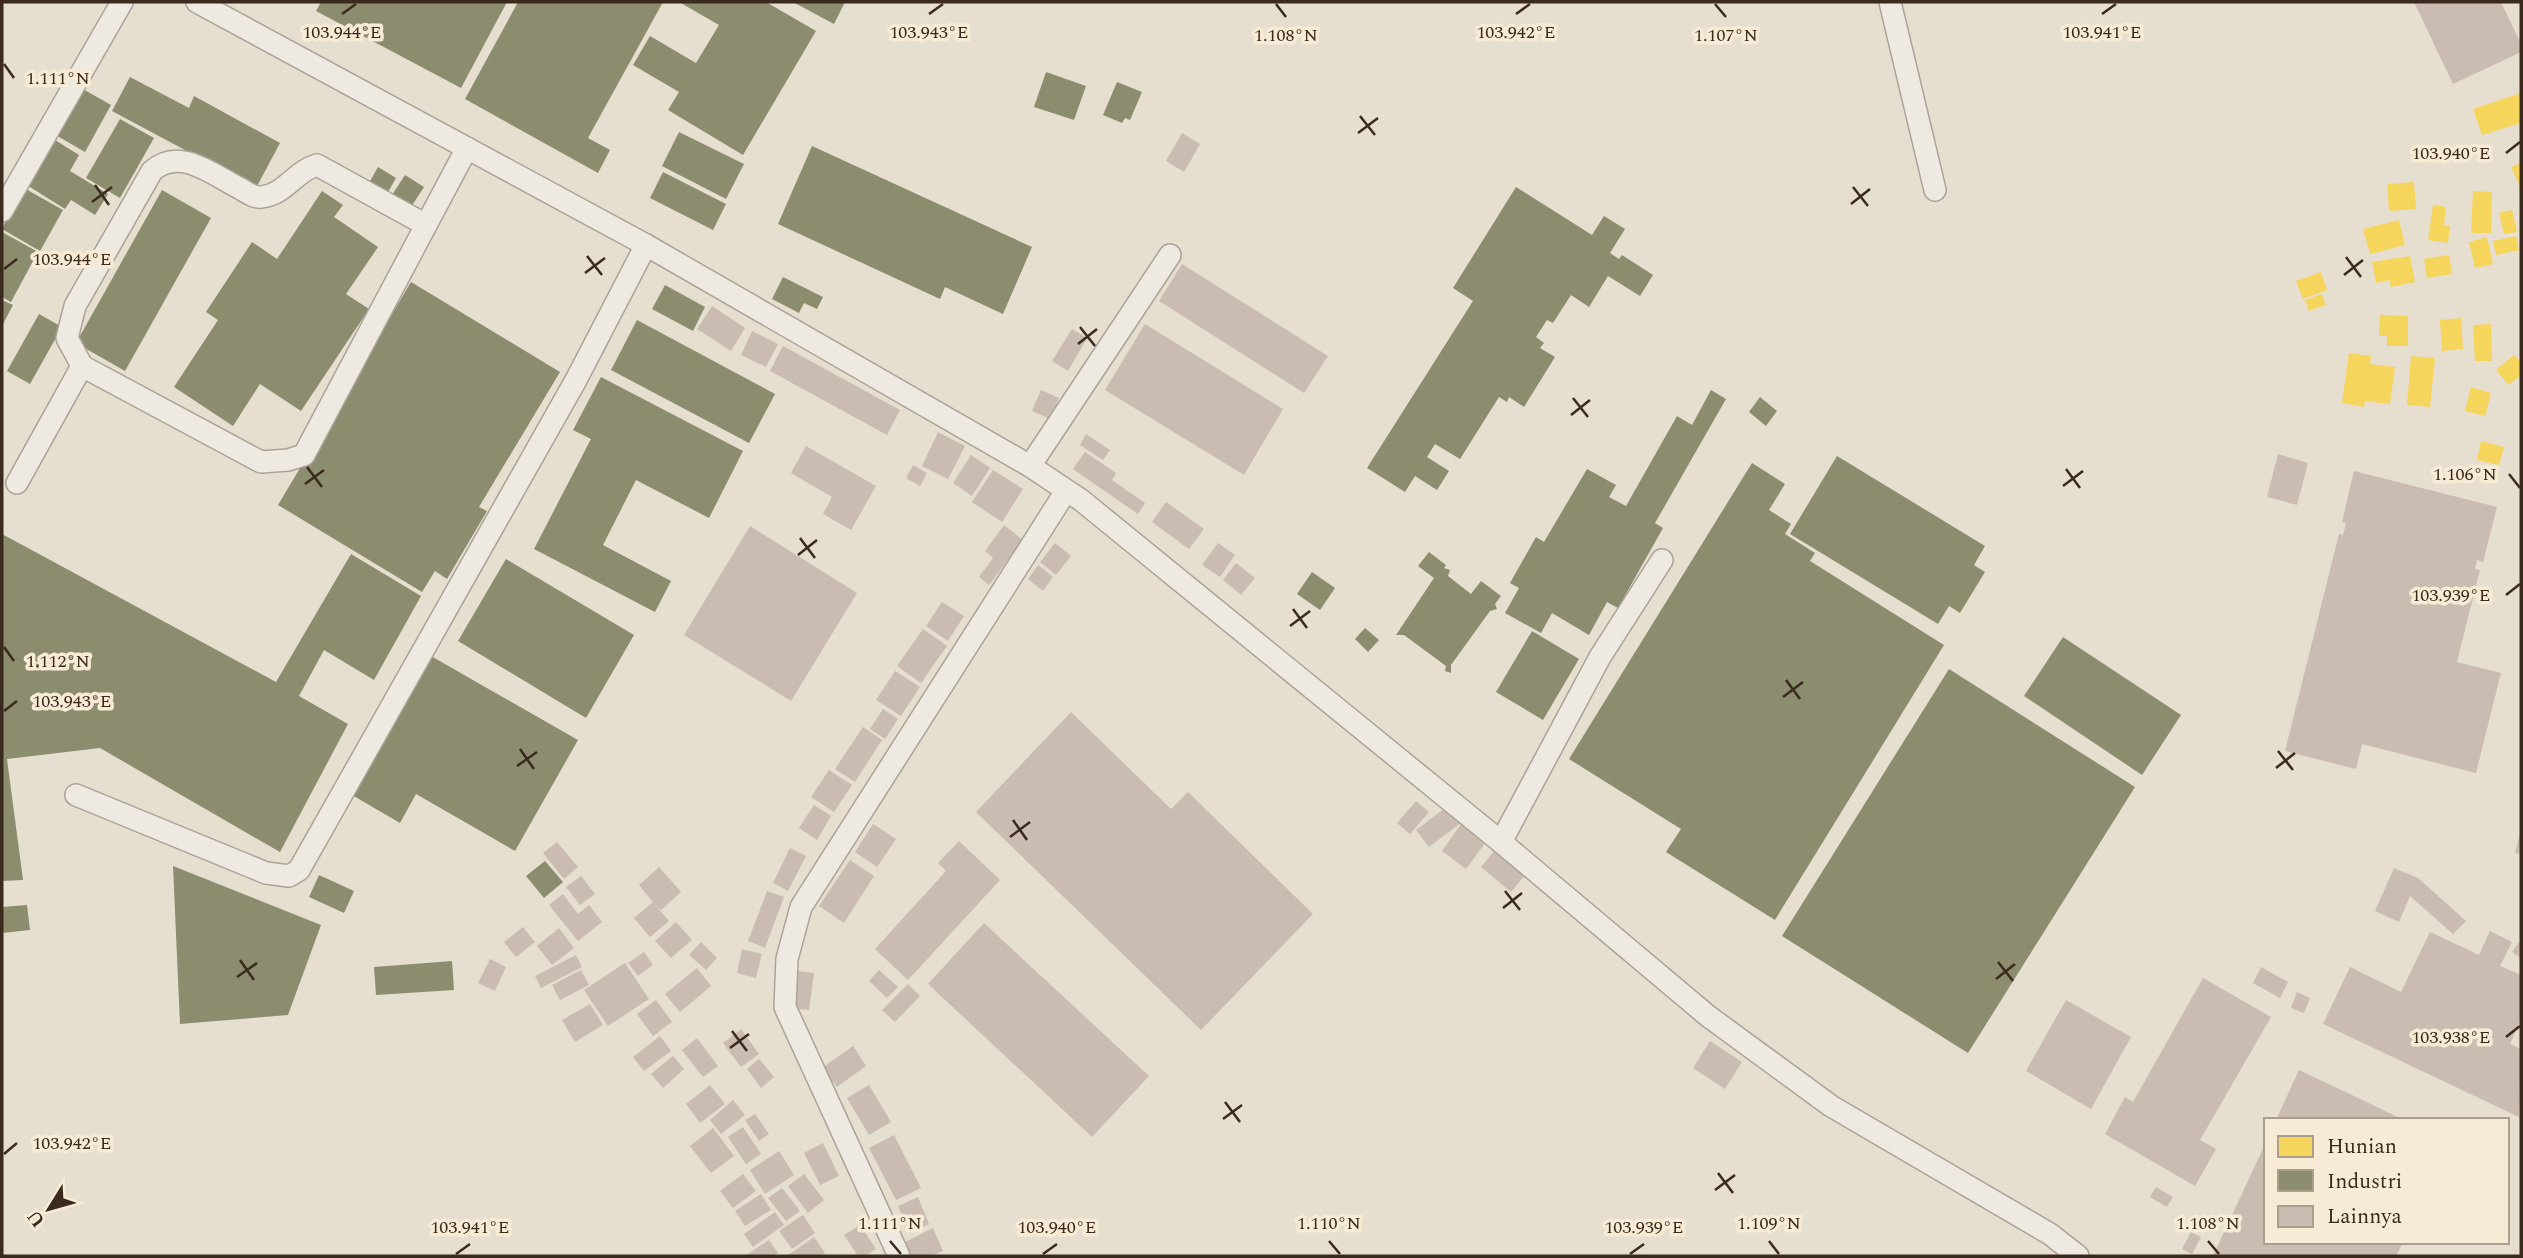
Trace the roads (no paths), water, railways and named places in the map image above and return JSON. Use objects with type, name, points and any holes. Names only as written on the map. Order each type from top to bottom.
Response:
[{"type":"street","points":[[2,211],[122,2]]},
{"type":"street","points":[[197,2],[646,245],[1030,466],[1066,491],[1501,842],[1708,1016],[1831,1107],[2050,1234],[2078,1256]]},
{"type":"street","points":[[1890,2],[1935,190]]},
{"type":"street","points":[[426,225],[317,165],[307,168],[275,195],[257,198],[197,166],[177,159],[163,161],[152,171],[75,306],[67,338],[82,366],[261,462],[288,460],[304,455],[467,148]]},
{"type":"street","points":[[76,795],[266,873],[289,876],[299,870],[576,380],[646,245]]},
{"type":"street","points":[[1030,466],[1170,255]]},
{"type":"street","points":[[17,483],[82,366]]},
{"type":"street","points":[[899,1256],[785,1007],[787,959],[801,907],[1066,491]]},
{"type":"street","points":[[1501,842],[1600,657],[1662,560]]}]
